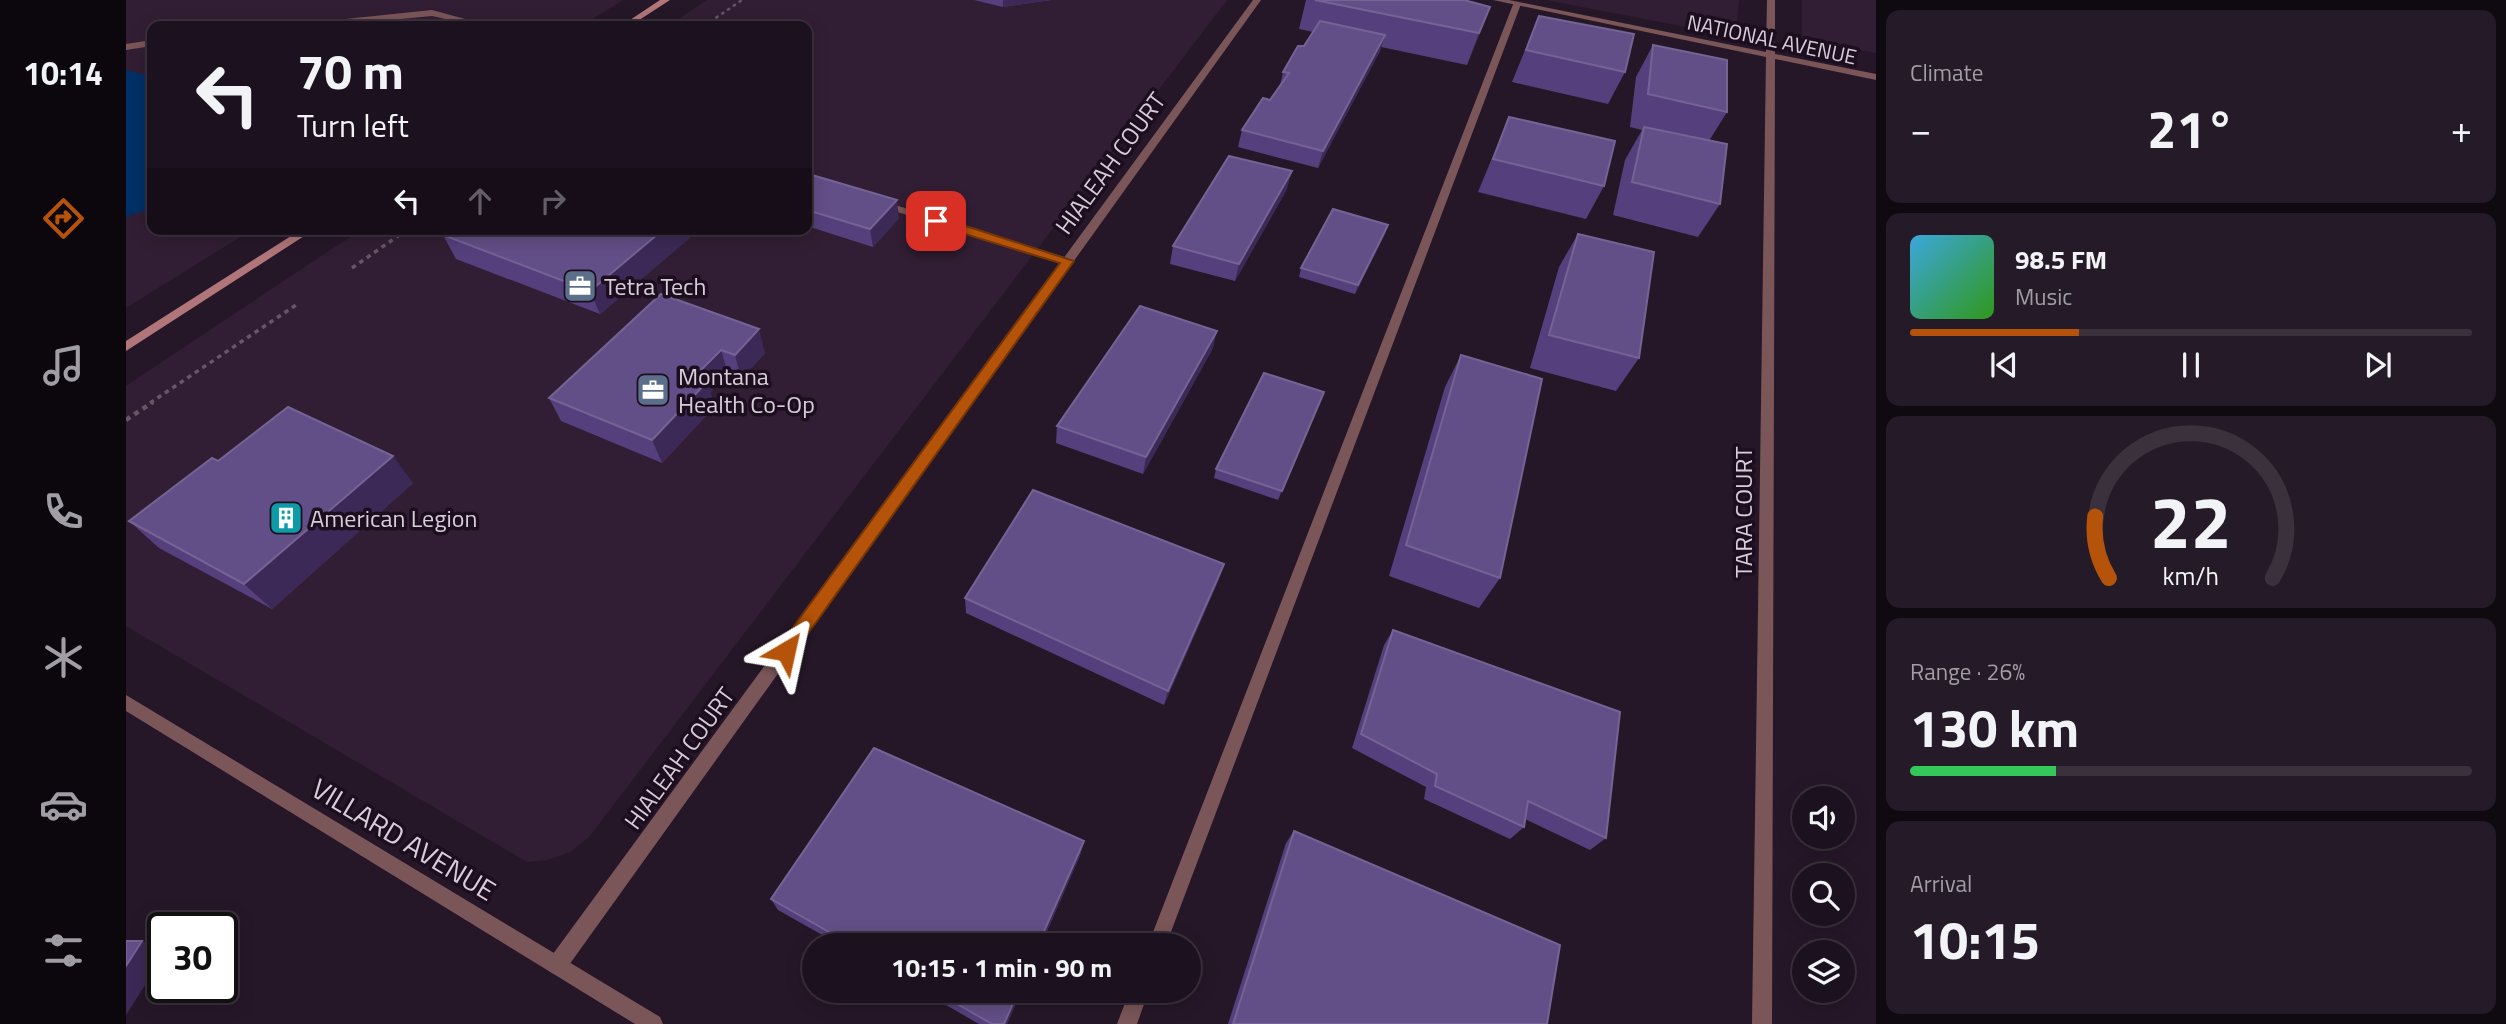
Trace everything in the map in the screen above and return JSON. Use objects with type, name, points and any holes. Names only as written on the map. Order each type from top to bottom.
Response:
[{"type":"main road","points":[[633,21],[666,0]]},
{"type":"main road","points":[[126,347],[301,235]]},
{"type":"street","name":"HIALEAH COURT","points":[[557,965],[1256,0]]},
{"type":"street","name":"NATIONAL AVENUE","points":[[1497,0],[1876,78]]},
{"type":"street","name":"TARA COURT","points":[[1762,1024],[1771,0]]},
{"type":"street","points":[[1162,933],[1517,4]]},
{"type":"street","points":[[355,21],[432,13],[466,21]]},
{"type":"street","points":[[126,47],[147,44]]},
{"type":"street","points":[[872,201],[1068,261]]},
{"type":"street","name":"VILLARD AVENUE","points":[[126,702],[653,1024]]},
{"type":"street","points":[[1127,1024],[1135,1003]]},
{"type":"path","points":[[711,21],[742,0]]},
{"type":"path","points":[[352,268],[399,235]]},
{"type":"path","points":[[126,420],[299,303]]},
{"type":"shaded area","points":[[126,0],[623,0],[589,21],[147,21],[147,235],[243,235],[126,308]]},
{"type":"shaded area","points":[[707,0],[1227,0],[589,837],[570,852],[548,860],[527,862],[126,626],[126,386],[353,235],[812,235],[812,21],[676,21]]},
{"type":"shaded area","points":[[1546,0],[1739,0],[1736,28],[1729,33]]},
{"type":"shaded area","points":[[1802,0],[1876,0],[1876,53],[1802,39]]},
{"type":"water","points":[[126,70],[147,76],[147,210],[126,217]]},
{"type":"building","points":[[1315,0],[1464,0],[1490,7],[1479,33]]},
{"type":"building","points":[[1539,16],[1634,34],[1625,72],[1526,50]]},
{"type":"building","points":[[1320,21],[1385,35],[1323,151],[1242,130],[1263,98],[1270,100],[1289,73],[1283,72],[1298,46],[1304,46]]},
{"type":"building","points":[[1653,45],[1727,60],[1727,112],[1648,94]]},
{"type":"building","points":[[1509,117],[1615,141],[1604,186],[1493,159]]},
{"type":"building","points":[[1644,127],[1727,144],[1720,204],[1632,182]]},
{"type":"building","points":[[1229,156],[1292,171],[1239,264],[1173,246]]},
{"type":"building","points":[[812,175],[897,200],[870,229],[812,212]]},
{"type":"building","points":[[1333,209],[1388,225],[1358,285],[1301,268]]},
{"type":"building","points":[[1578,234],[1654,252],[1639,358],[1549,335]]},
{"type":"building","points":[[443,235],[657,235],[590,291]]},
{"type":"building","name":"Montana Health Co-Op","points":[[661,294],[759,329],[735,355],[721,350],[694,377],[707,382],[652,440],[549,398]]},
{"type":"building","points":[[1140,306],[1217,331],[1146,457],[1057,426]]},
{"type":"building","points":[[1461,355],[1542,379],[1500,578],[1406,545]]},
{"type":"building","points":[[1264,373],[1324,392],[1282,491],[1216,469]]},
{"type":"building","name":"American Legion","points":[[288,407],[393,456],[244,584],[129,521],[212,458],[218,461]]},
{"type":"building","points":[[1033,490],[1224,564],[1168,691],[965,598]]},
{"type":"building","points":[[1393,630],[1620,712],[1606,838],[1528,801],[1524,827],[1435,786],[1437,774],[1361,734]]},
{"type":"building","points":[[874,748],[1084,841],[1043,933],[831,933],[771,899]]},
{"type":"building","points":[[1294,831],[1560,945],[1547,1024],[1233,1024]]},
{"type":"building","points":[[126,941],[142,941],[126,966]]},
{"type":"building","points":[[956,1003],[1013,1003],[1004,1024],[992,1024]]},
{"type":"place","name":"Tetra Tech","points":[[580,286]]},
{"type":"place","name":"Montana Health Co-Op","points":[[653,390]]},
{"type":"place","name":"American Legion","points":[[286,518]]},
{"type":"route","points":[[786,651],[1068,261],[936,221]]}]
